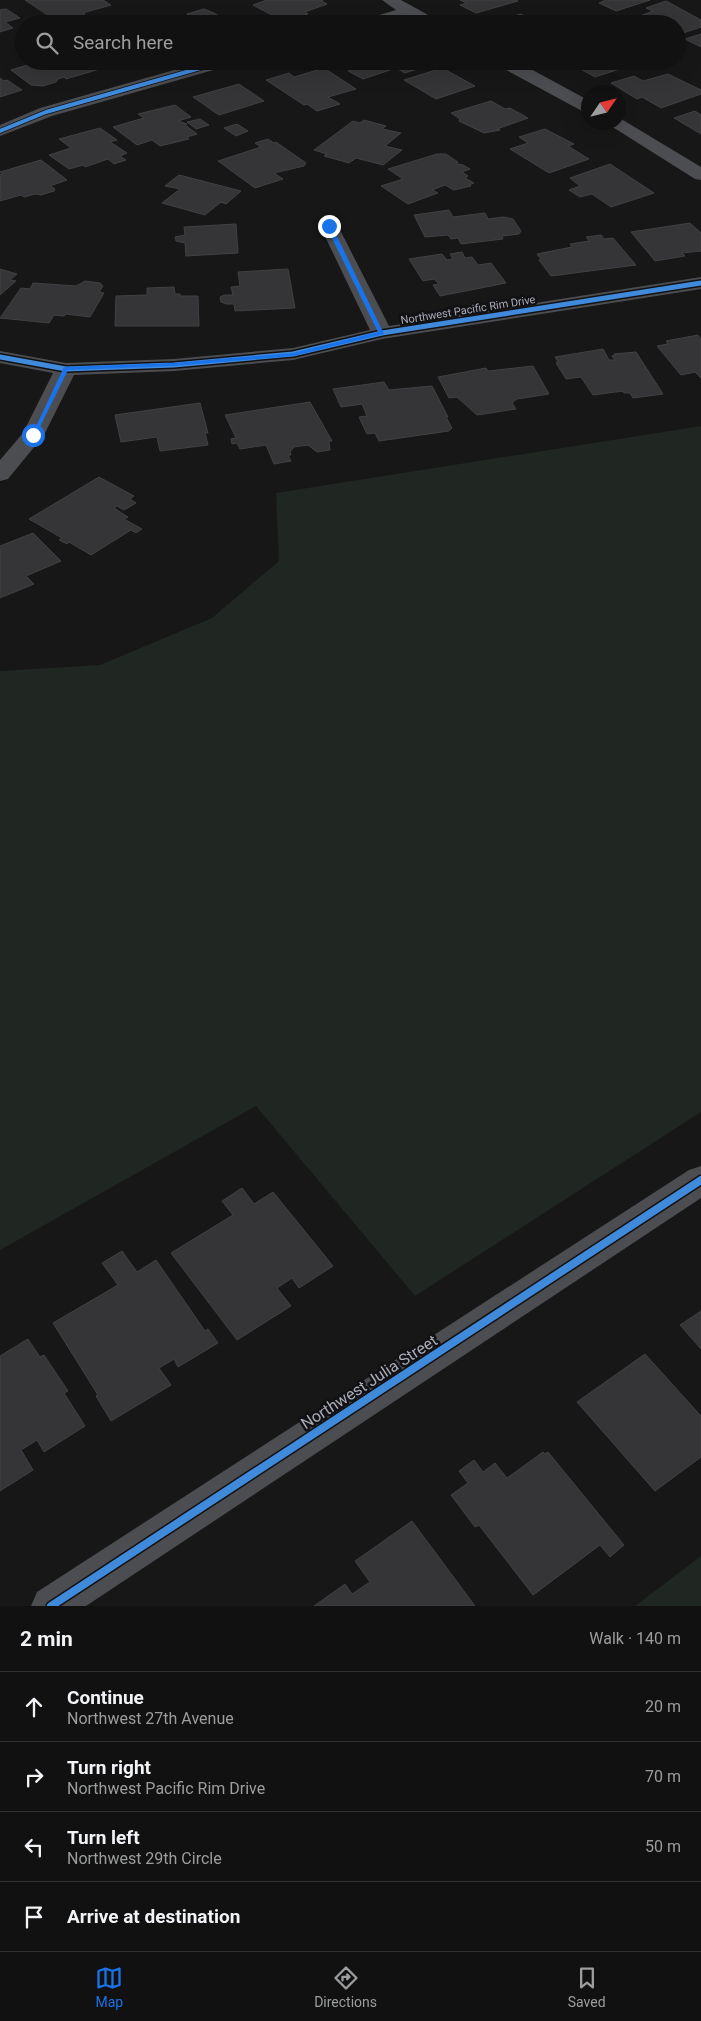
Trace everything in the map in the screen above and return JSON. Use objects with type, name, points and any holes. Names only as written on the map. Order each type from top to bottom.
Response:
[{"type":"street","points":[[390,0],[416,15]]},
{"type":"street","points":[[395,15],[409,11]]},
{"type":"street","points":[[0,131],[46,112],[193,70]]},
{"type":"street","points":[[520,70],[581,103]]},
{"type":"street","points":[[626,128],[701,175]]},
{"type":"street","points":[[329,226],[382,333]]},
{"type":"street","name":"Northwest Pacific Rim Drive","points":[[0,357],[66,368],[174,364],[293,354],[382,333],[701,284]]},
{"type":"street","points":[[0,474],[33,435],[66,368]]},
{"type":"street","name":"Northwest Julia Street","points":[[51,1606],[701,1180]]},
{"type":"shaded area","points":[[701,426],[701,1112],[415,1296],[256,1106],[0,1250],[0,671],[100,665],[212,618],[279,561],[276,493]]},
{"type":"shaded area","points":[[701,1556],[701,1606],[635,1606]]},
{"type":"building","points":[[25,0],[103,0],[111,5],[86,12],[83,14],[85,15],[48,15]]},
{"type":"building","points":[[267,0],[323,0],[321,1],[327,4],[305,12],[308,14],[304,15],[272,15],[253,5]]},
{"type":"building","points":[[460,0],[518,1],[476,13],[460,5],[467,3]]},
{"type":"building","points":[[606,0],[650,0],[616,11],[599,3]]},
{"type":"building","points":[[666,1],[701,20],[701,27],[686,32],[686,15],[642,15],[653,11],[646,8]]},
{"type":"building","points":[[6,9],[15,15],[15,19],[5,22],[13,28],[0,32],[0,10]]},
{"type":"building","points":[[204,9],[217,15],[188,15],[187,14]]},
{"type":"building","points":[[701,34],[701,47],[686,40]]},
{"type":"building","points":[[11,70],[96,70],[66,79],[64,77],[43,86],[31,85]]},
{"type":"building","points":[[317,70],[327,70],[356,89],[328,97],[340,104],[317,111],[307,104],[304,105],[266,80],[289,73],[294,77]]},
{"type":"building","points":[[351,70],[390,70],[363,79],[348,71]]},
{"type":"building","points":[[400,70],[414,70],[405,73]]},
{"type":"building","points":[[436,70],[446,70],[475,86],[436,99],[404,80]]},
{"type":"building","points":[[582,70],[617,70],[595,77]]},
{"type":"building","points":[[668,74],[701,90],[701,94],[661,108],[642,97],[637,99],[626,92],[626,85],[614,85],[611,83],[634,76],[643,81]]},
{"type":"building","points":[[0,78],[4,81],[7,80],[22,90],[0,97]]},
{"type":"building","points":[[239,84],[264,101],[219,115],[193,97]]},
{"type":"building","points":[[491,101],[505,109],[510,108],[528,118],[497,129],[500,130],[484,133],[459,121],[460,119],[451,113]]},
{"type":"building","points":[[175,105],[191,117],[178,121],[187,124],[184,124],[197,134],[187,137],[189,139],[160,146],[152,140],[137,145],[113,127],[144,118],[138,114]]},
{"type":"building","points":[[695,111],[701,115],[701,134],[674,118]]},
{"type":"building","points":[[200,119],[209,125],[196,129],[187,122]]},
{"type":"building","points":[[364,120],[386,126],[382,129],[401,133],[385,146],[402,150],[383,165],[356,158],[349,163],[324,156],[327,154],[314,150],[353,121],[360,123]]},
{"type":"building","points":[[237,124],[248,131],[236,136],[224,128]]},
{"type":"building","points":[[100,128],[117,140],[110,142],[127,153],[120,156],[126,160],[114,164],[108,159],[85,167],[83,165],[69,169],[49,155],[71,148],[59,139]]},
{"type":"building","points":[[545,129],[574,144],[568,146],[589,159],[549,173],[510,149],[528,143],[519,137]]},
{"type":"building","points":[[268,139],[274,143],[276,142],[306,163],[304,166],[274,173],[283,179],[255,188],[218,161],[261,147],[255,143]]},
{"type":"building","points":[[437,154],[446,154],[458,162],[456,164],[470,169],[462,172],[468,176],[465,178],[474,183],[469,185],[471,186],[454,190],[445,185],[432,190],[438,193],[408,204],[381,186],[403,179],[388,169]]},
{"type":"building","points":[[41,160],[67,180],[50,186],[55,189],[54,191],[41,195],[35,194],[24,197],[21,195],[0,201],[0,175],[3,174],[0,172]]},
{"type":"building","points":[[610,164],[654,193],[611,207],[592,194],[580,197],[569,190],[580,186],[570,178]]},
{"type":"building","points":[[179,175],[241,191],[226,204],[221,202],[205,215],[162,203],[180,189],[165,186]]},
{"type":"building","points":[[449,210],[453,217],[485,213],[488,219],[504,217],[513,219],[521,231],[519,234],[502,236],[503,239],[461,244],[458,238],[451,239],[448,235],[425,237],[414,215]]},
{"type":"building","points":[[690,223],[701,233],[701,251],[682,253],[685,256],[655,261],[631,232]]},
{"type":"building","points":[[236,224],[238,253],[186,256],[185,243],[176,241],[175,237],[185,235],[184,227]]},
{"type":"building","points":[[601,235],[604,239],[613,238],[636,265],[551,276],[539,260],[541,259],[537,254],[572,247],[570,244],[589,241],[586,237]]},
{"type":"building","points":[[462,252],[465,258],[472,257],[478,265],[491,263],[506,283],[440,296],[433,285],[439,284],[434,279],[423,281],[409,259],[442,254],[447,260],[453,259],[450,254]]},
{"type":"building","points":[[0,269],[17,274],[10,280],[16,281],[0,295]]},
{"type":"building","points":[[288,269],[295,308],[235,311],[234,304],[221,302],[220,297],[233,295],[231,287],[240,286],[238,272]]},
{"type":"building","points":[[85,281],[100,283],[103,286],[99,292],[104,293],[90,317],[66,314],[64,316],[54,315],[49,323],[0,318],[21,288],[30,289],[33,283],[76,286]]},
{"type":"building","points":[[174,287],[175,294],[180,294],[180,296],[198,296],[199,326],[115,326],[116,296],[147,295],[147,288]]},
{"type":"building","points":[[698,335],[701,339],[701,378],[695,372],[681,375],[657,346],[668,344],[666,341]]},
{"type":"building","points":[[603,349],[609,360],[615,360],[612,356],[614,354],[636,352],[663,394],[633,398],[630,393],[624,393],[623,391],[593,395],[581,377],[566,379],[556,363],[558,362],[555,357]]},
{"type":"building","points":[[533,366],[549,394],[517,399],[512,403],[516,409],[477,415],[457,397],[449,398],[438,377],[486,368],[488,371]]},
{"type":"building","points":[[384,382],[389,390],[432,386],[452,428],[449,431],[379,441],[375,433],[367,434],[359,417],[367,416],[362,404],[341,407],[333,389]]},
{"type":"building","points":[[310,402],[332,441],[329,441],[330,450],[317,452],[308,445],[294,447],[290,452],[291,455],[288,455],[291,461],[274,464],[266,445],[240,449],[237,443],[232,444],[231,439],[236,438],[225,415]]},
{"type":"building","points":[[200,403],[208,433],[205,433],[208,445],[160,451],[157,437],[121,442],[115,415]]},
{"type":"building","points":[[99,477],[134,496],[130,499],[136,503],[124,510],[117,506],[114,508],[128,517],[124,519],[142,529],[136,533],[131,530],[91,555],[69,542],[67,544],[59,540],[62,538],[29,519]]},
{"type":"building","points":[[33,533],[61,561],[26,576],[34,584],[0,598],[0,546]]},
{"type":"building","points":[[242,1188],[254,1204],[273,1192],[333,1266],[299,1288],[292,1278],[277,1288],[291,1306],[237,1340],[171,1253],[233,1215],[222,1201]]},
{"type":"building","points":[[122,1251],[137,1272],[156,1260],[205,1331],[208,1329],[218,1343],[178,1367],[174,1359],[159,1368],[171,1385],[111,1421],[96,1396],[98,1395],[53,1323],[118,1285],[102,1263]]},
{"type":"building","points":[[701,1311],[701,1349],[680,1325]]},
{"type":"building","points":[[28,1339],[40,1357],[44,1355],[68,1391],[64,1393],[85,1426],[44,1452],[37,1440],[21,1450],[33,1470],[0,1491],[0,1356]]},
{"type":"building","points":[[645,1354],[701,1416],[701,1457],[655,1491],[577,1402]]},
{"type":"building","points":[[543,1452],[545,1454],[548,1452],[624,1545],[610,1557],[600,1545],[533,1595],[479,1525],[475,1527],[451,1495],[468,1483],[459,1471],[474,1460],[483,1472],[495,1463],[507,1478]]},
{"type":"building","points":[[412,1521],[475,1606],[314,1606],[345,1584],[352,1594],[370,1582],[355,1561]]},
{"type":"cycle path","points":[[0,131],[46,112],[193,70]]},
{"type":"cycle path","points":[[0,357],[66,369],[174,365],[293,354],[382,333],[701,283]]},
{"type":"cycle path","points":[[51,1606],[701,1180]]},
{"type":"route","points":[[33,435],[66,368],[174,364],[293,354],[382,333],[329,226]]}]
